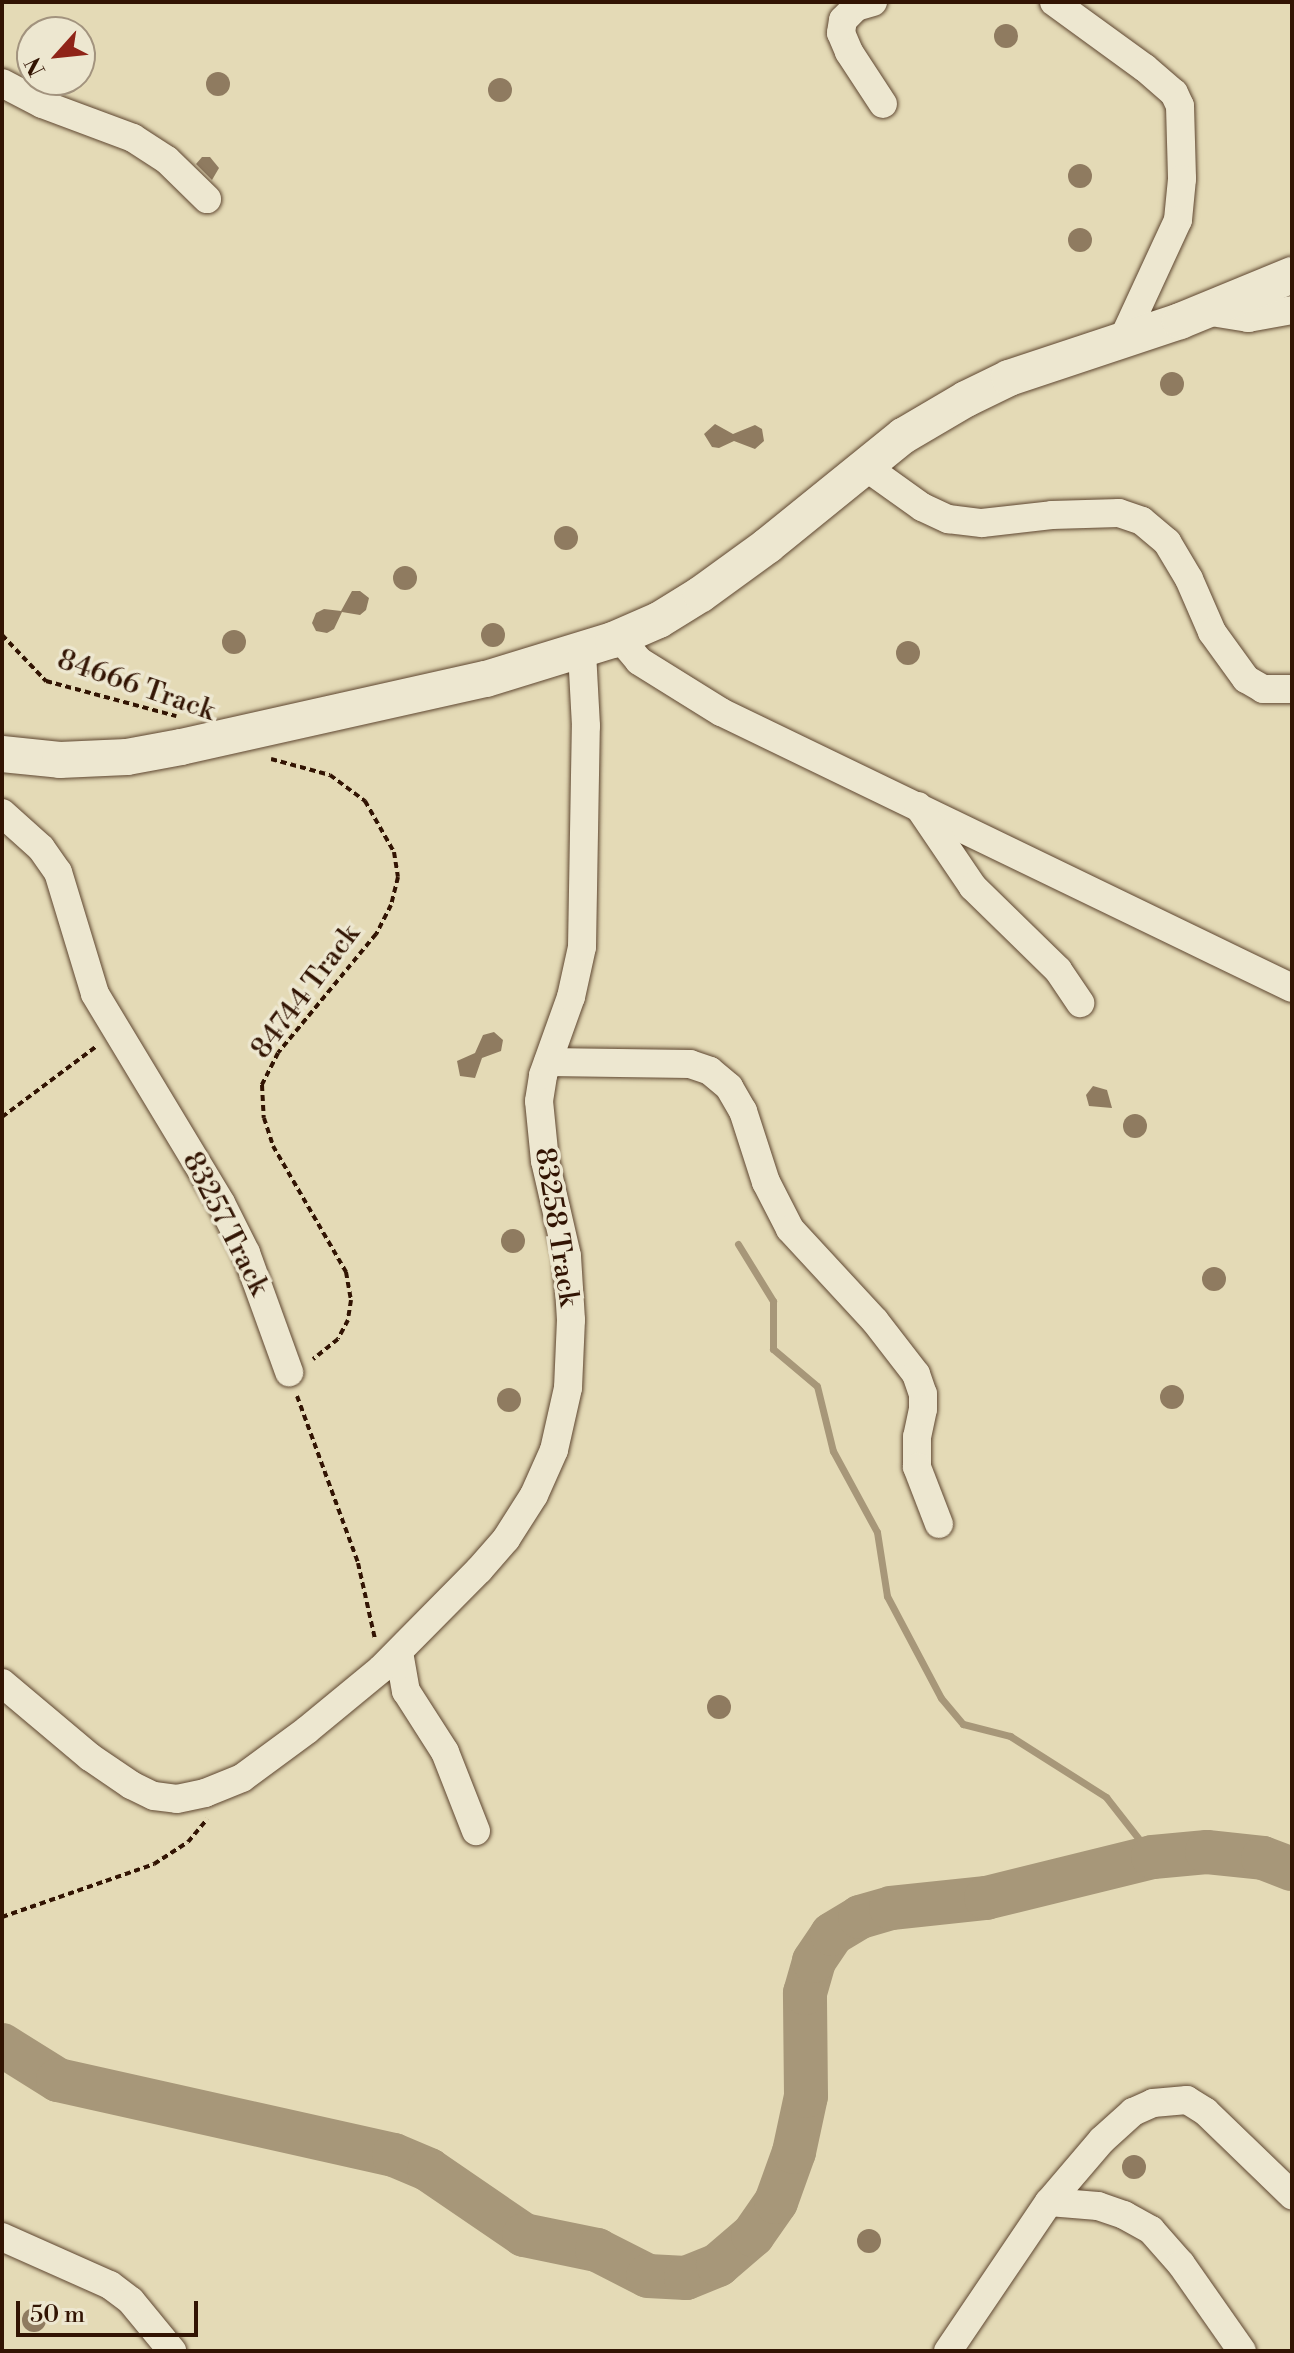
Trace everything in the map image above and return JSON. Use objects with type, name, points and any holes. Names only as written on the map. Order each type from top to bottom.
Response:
[{"type":"street","points":[[873,2],[849,13],[843,20],[841,33],[849,52],[883,104]]},
{"type":"street","points":[[1054,2],[1145,68],[1174,93],[1180,106],[1182,179],[1178,220],[1123,339]]},
{"type":"street","points":[[2,83],[42,104],[133,138],[167,160],[207,199]]},
{"type":"street","points":[[2,754],[60,760],[127,757],[470,683],[582,651],[659,620],[701,594],[767,546],[903,436],[966,399],[1009,378],[1205,311],[1292,275]]},
{"type":"street","points":[[1205,311],[1248,318],[1292,310]]},
{"type":"street","points":[[866,467],[922,507],[948,519],[982,523],[1052,515],[1119,513],[1142,521],[1167,542],[1189,579],[1212,632],[1246,679],[1263,689],[1292,689]]},
{"type":"street","points":[[619,637],[639,661],[678,688],[1292,988]]},
{"type":"street","name":"83258 Track","points":[[2,1683],[90,1757],[154,1796],[177,1799],[242,1778],[307,1730],[390,1660],[506,1539],[534,1495],[554,1450],[568,1388],[571,1320],[567,1256],[545,1161],[539,1101],[548,1062],[568,1008],[582,947],[586,695],[582,651]]},
{"type":"street","points":[[918,806],[973,887],[1058,970],[1080,1003]]},
{"type":"street","name":"83257 Track","points":[[2,813],[41,848],[58,872],[95,994],[115,1032],[221,1203],[252,1268],[289,1372]]},
{"type":"street","points":[[548,1062],[690,1064],[710,1071],[729,1087],[743,1111],[766,1182],[790,1229],[875,1321],[916,1374],[923,1394],[917,1467],[939,1524]]},
{"type":"street","points":[[390,1660],[445,1752],[476,1831]]},
{"type":"street","points":[[948,2351],[1049,2202],[1102,2140],[1133,2112],[1172,2098],[1187,2100],[1206,2112],[1292,2195]]},
{"type":"street","points":[[1049,2202],[1098,2206],[1124,2215],[1151,2230],[1181,2264],[1242,2351]]},
{"type":"street","points":[[2,2237],[110,2285],[131,2301],[172,2351]]},
{"type":"path","name":"84666 Track","points":[[2,635],[46,681],[181,719]]},
{"type":"path","name":"84744 Track","points":[[268,759],[330,775],[365,801],[394,852],[398,877],[391,905],[376,934],[278,1053],[262,1085],[264,1118],[273,1146],[346,1272],[351,1300],[348,1320],[338,1339],[289,1372]]},
{"type":"path","points":[[2,1117],[115,1032]]},
{"type":"path","points":[[289,1372],[390,1660]]},
{"type":"path","points":[[2,1917],[154,1864],[188,1842],[242,1778]]},
{"type":"building","points":[[1006,24],[1015,27],[1018,36],[1015,45],[1006,48],[997,45],[994,36],[997,27]]},
{"type":"building","points":[[218,72],[227,75],[230,84],[227,93],[218,96],[209,93],[206,84],[209,75]]},
{"type":"building","points":[[500,78],[509,81],[512,90],[509,99],[500,102],[491,99],[488,90],[491,81]]},
{"type":"building","points":[[202,157],[210,157],[219,168],[212,180],[196,164]]},
{"type":"building","points":[[1080,164],[1089,167],[1092,176],[1089,185],[1080,188],[1071,185],[1068,176],[1071,167]]},
{"type":"building","points":[[1080,228],[1089,231],[1092,240],[1089,249],[1080,252],[1071,249],[1068,240],[1071,231]]},
{"type":"building","points":[[1172,372],[1181,375],[1184,384],[1181,393],[1172,396],[1163,393],[1160,384],[1163,375]]},
{"type":"building","points":[[715,424],[733,434],[755,425],[762,429],[764,441],[755,449],[734,441],[719,448],[712,447],[704,434]]},
{"type":"building","points":[[566,526],[575,529],[578,538],[575,547],[566,550],[557,547],[554,538],[557,529]]},
{"type":"building","points":[[405,566],[414,569],[417,578],[414,587],[405,590],[396,587],[393,578],[396,569]]},
{"type":"building","points":[[352,591],[360,591],[369,598],[366,610],[360,615],[342,612],[334,629],[327,633],[316,631],[312,623],[316,613],[324,609],[341,611]]},
{"type":"building","points":[[493,623],[502,626],[505,635],[502,644],[493,647],[484,644],[481,635],[484,626]]},
{"type":"building","points":[[234,630],[243,633],[246,642],[243,651],[234,654],[225,651],[222,642],[225,633]]},
{"type":"building","points":[[908,641],[917,644],[920,653],[917,662],[908,665],[899,662],[896,653],[899,644]]},
{"type":"building","points":[[494,1032],[503,1040],[501,1051],[482,1058],[475,1078],[460,1076],[457,1061],[475,1053],[483,1035]]},
{"type":"building","points":[[1093,1086],[1107,1090],[1112,1108],[1089,1106],[1086,1095]]},
{"type":"building","points":[[1135,1114],[1144,1117],[1147,1126],[1144,1135],[1135,1138],[1126,1135],[1123,1126],[1126,1117]]},
{"type":"building","points":[[513,1229],[522,1232],[525,1241],[522,1250],[513,1253],[504,1250],[501,1241],[504,1232]]},
{"type":"building","points":[[1214,1267],[1223,1270],[1226,1279],[1223,1288],[1214,1291],[1205,1288],[1202,1279],[1205,1270]]},
{"type":"building","points":[[1172,1385],[1181,1388],[1184,1397],[1181,1406],[1172,1409],[1163,1406],[1160,1397],[1163,1388]]},
{"type":"building","points":[[509,1388],[518,1391],[521,1400],[518,1409],[509,1412],[500,1409],[497,1400],[500,1391]]},
{"type":"building","points":[[719,1695],[728,1698],[731,1707],[728,1716],[719,1719],[710,1716],[707,1707],[710,1698]]},
{"type":"building","points":[[1134,2155],[1143,2158],[1146,2167],[1143,2176],[1134,2179],[1125,2176],[1122,2167],[1125,2158]]},
{"type":"building","points":[[869,2229],[878,2232],[881,2241],[878,2250],[869,2253],[860,2250],[857,2241],[860,2232]]},
{"type":"building","points":[[34,2308],[43,2311],[46,2320],[43,2329],[34,2332],[25,2329],[22,2320],[25,2311]]},
{"type":"waterway","points":[[738,1244],[773,1301],[773,1349],[817,1386],[833,1451],[877,1532],[887,1596],[941,1698],[963,1724],[1010,1736],[1106,1797],[1153,1857]]},
{"type":"waterway","points":[[2,2045],[58,2080],[394,2155],[429,2170],[524,2235],[597,2250],[648,2276],[686,2278],[718,2265],[753,2235],[776,2202],[794,2152],[806,2096],[805,1993],[814,1961],[832,1934],[860,1917],[891,1908],[986,1898],[1153,1857],[1207,1852],[1263,1858],[1292,1869]]}]
